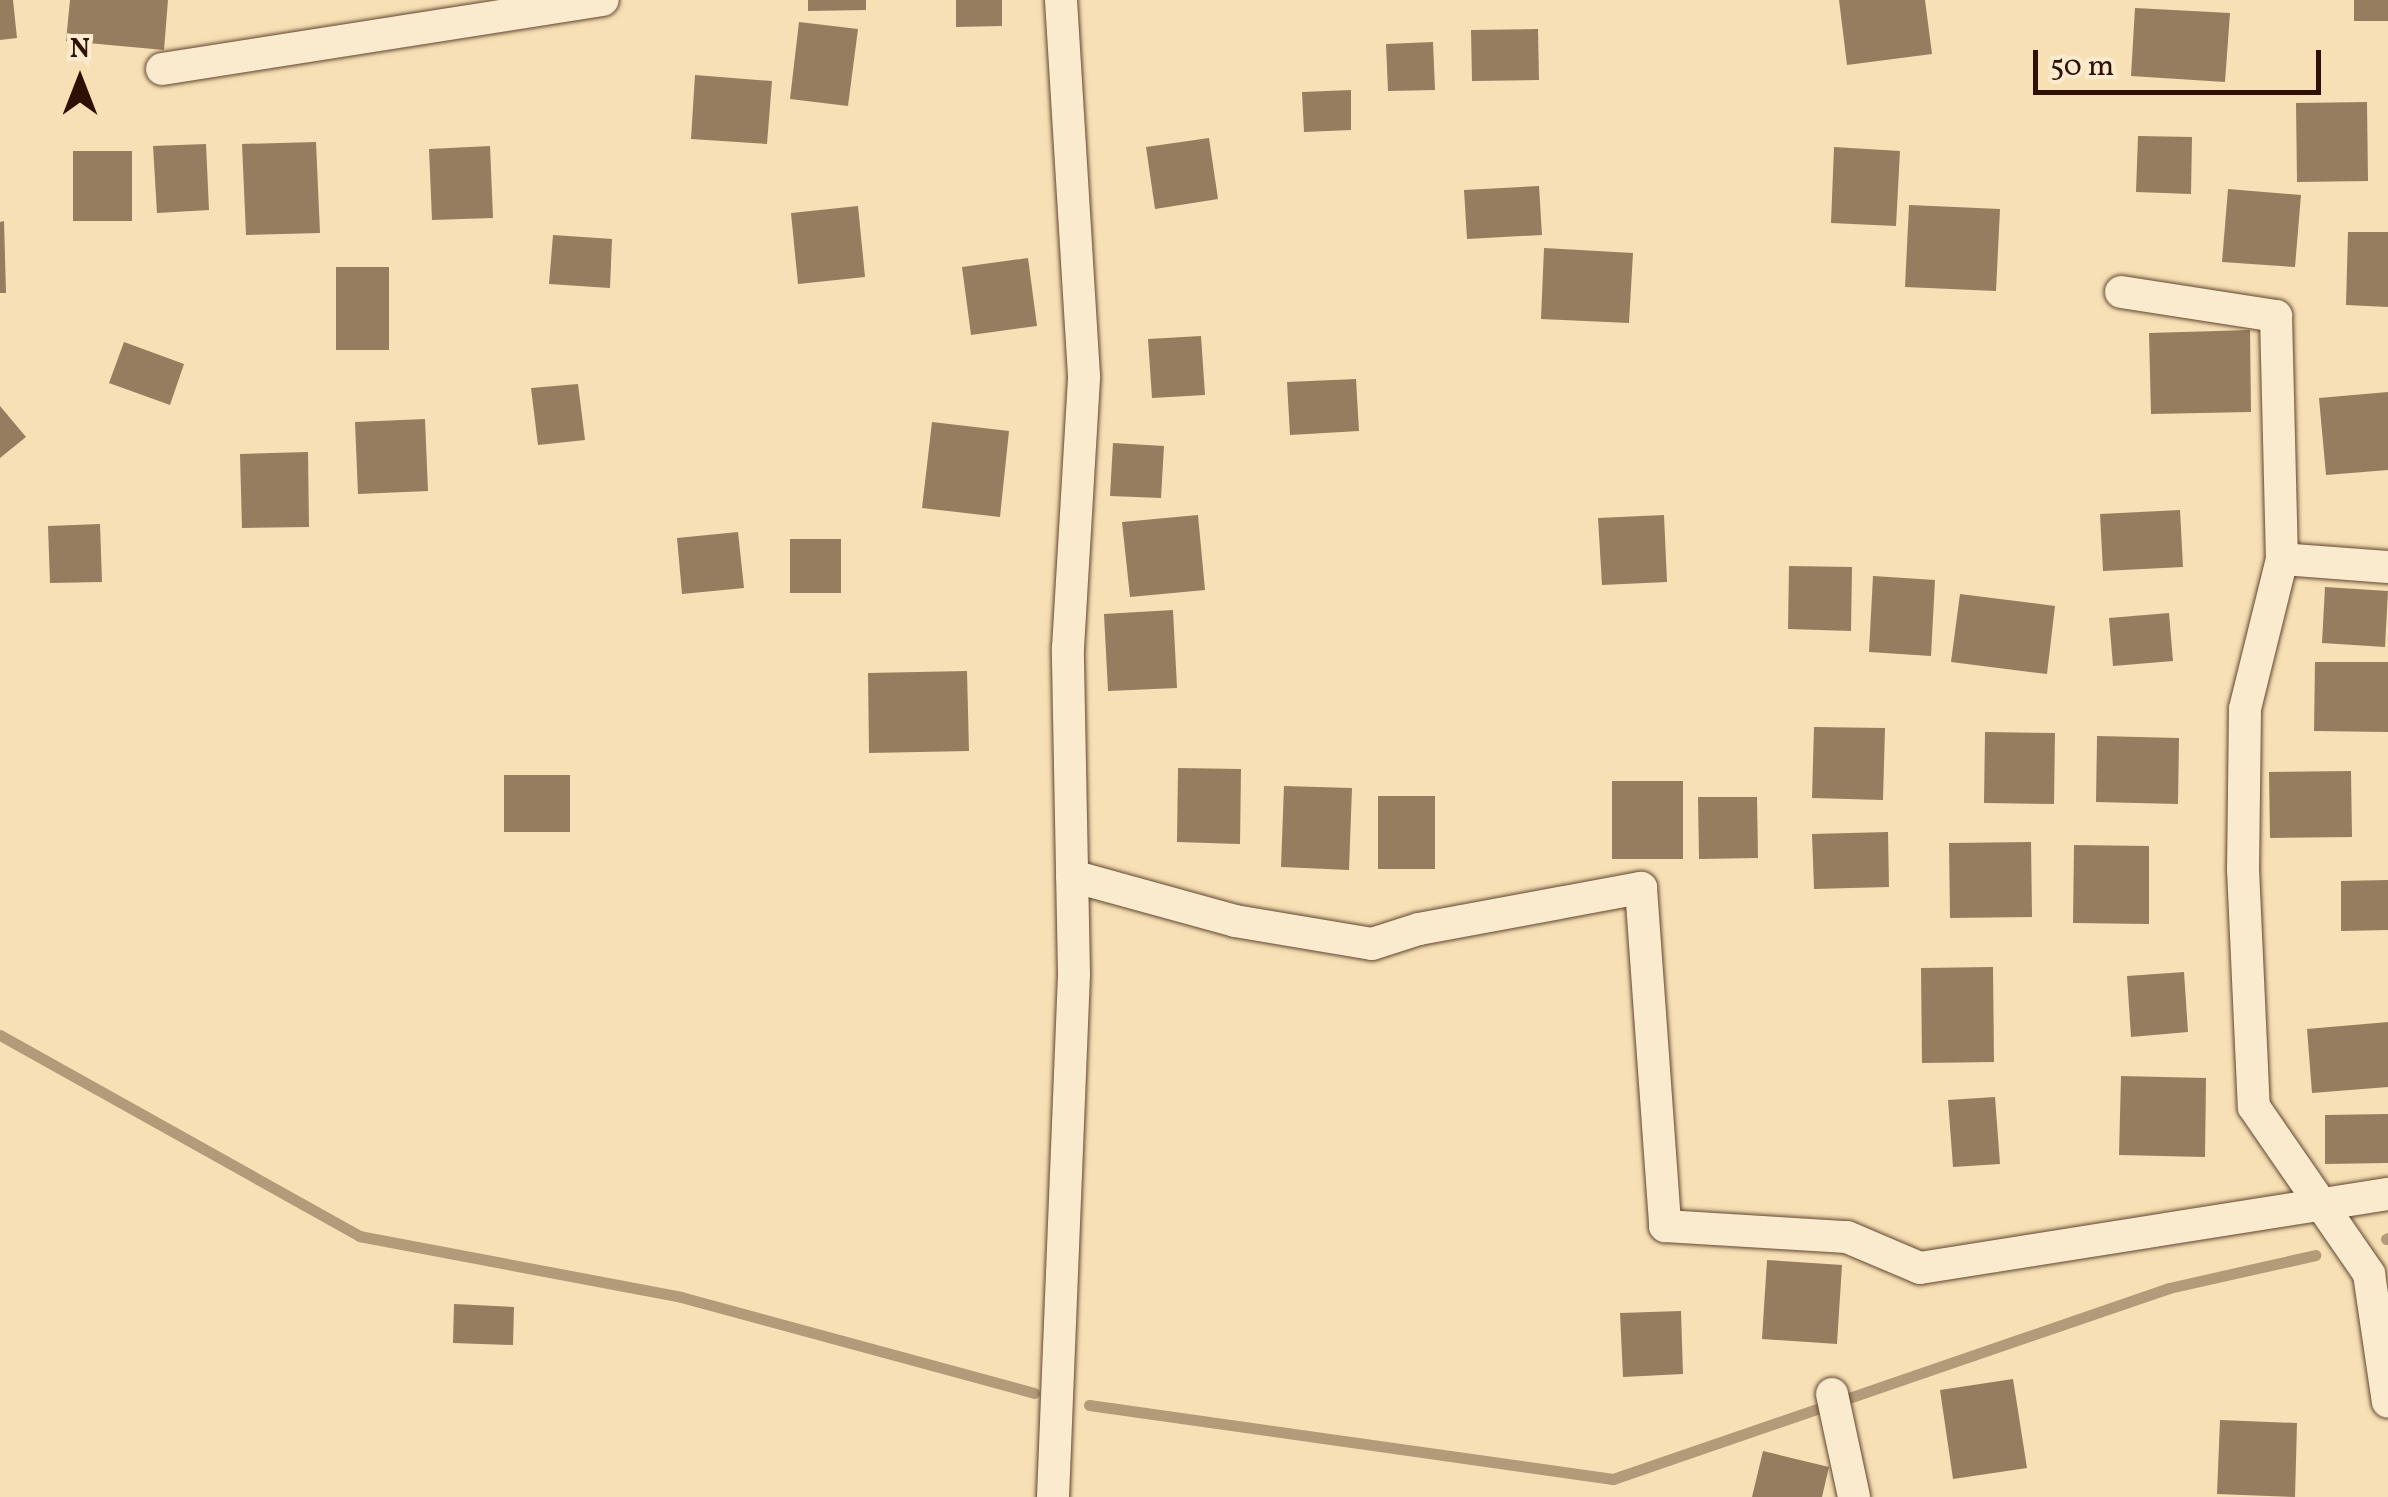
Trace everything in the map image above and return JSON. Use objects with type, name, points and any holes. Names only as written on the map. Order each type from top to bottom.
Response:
[{"type":"street","points":[[162,69],[603,0]]},
{"type":"street","points":[[1054,1497],[1072,876],[1068,648],[1084,376],[1061,0]]},
{"type":"street","points":[[2121,292],[2276,316],[2282,559],[2245,710],[2243,869],[2254,1107],[2316,1203],[2369,1274],[2388,1402]]},
{"type":"street","points":[[2282,559],[2388,566]]},
{"type":"street","points":[[1072,876],[1235,921],[1372,944],[1419,929],[1641,888],[1664,1226],[1848,1237],[1920,1268],[2388,1194]]},
{"type":"street","points":[[1832,1394],[1854,1497]]},
{"type":"building","points":[[0,0],[13,0],[17,38],[0,40]]},
{"type":"building","points":[[70,0],[168,0],[164,50],[66,41]]},
{"type":"building","points":[[808,0],[866,0],[866,10],[808,11]]},
{"type":"building","points":[[956,0],[1002,0],[1002,26],[956,27]]},
{"type":"building","points":[[1839,0],[1925,0],[1932,54],[1847,65]]},
{"type":"building","points":[[2354,0],[2388,0],[2388,21],[2354,21]]},
{"type":"building","points":[[2135,8],[2230,13],[2225,82],[2131,76]]},
{"type":"building","points":[[799,22],[858,29],[848,106],[790,99]]},
{"type":"building","points":[[1538,29],[1539,80],[1472,81],[1471,30]]},
{"type":"building","points":[[1433,42],[1435,90],[1388,91],[1386,44]]},
{"type":"building","points":[[695,75],[772,81],[767,144],[691,139]]},
{"type":"building","points":[[1351,90],[1351,130],[1304,132],[1302,92]]},
{"type":"building","points":[[2367,102],[2368,181],[2297,182],[2296,103]]},
{"type":"building","points":[[2138,136],[2192,137],[2191,194],[2136,192]]},
{"type":"building","points":[[1209,138],[1218,199],[1155,209],[1146,147]]},
{"type":"building","points":[[316,142],[320,233],[246,235],[242,144]]},
{"type":"building","points":[[206,144],[209,210],[157,213],[153,146]]},
{"type":"building","points":[[490,146],[493,218],[432,220],[429,149]]},
{"type":"building","points":[[1834,147],[1900,151],[1896,226],[1831,223]]},
{"type":"building","points":[[73,151],[132,151],[132,221],[73,221]]},
{"type":"building","points":[[1539,186],[1542,235],[1467,239],[1464,190]]},
{"type":"building","points":[[2228,189],[2301,195],[2295,267],[2222,262]]},
{"type":"building","points":[[1909,205],[2000,209],[1996,291],[1905,287]]},
{"type":"building","points":[[858,206],[865,277],[798,284],[791,213]]},
{"type":"building","points":[[4,221],[6,293],[0,293],[0,222]]},
{"type":"building","points":[[2348,232],[2388,232],[2388,307],[2346,305]]},
{"type":"building","points":[[553,235],[612,239],[610,288],[549,284]]},
{"type":"building","points":[[1544,248],[1633,253],[1629,323],[1541,319]]},
{"type":"building","points":[[1028,258],[1037,326],[971,335],[962,267]]},
{"type":"building","points":[[336,267],[389,267],[389,350],[336,350]]},
{"type":"building","points":[[2250,330],[2251,412],[2151,414],[2149,333]]},
{"type":"building","points":[[1201,336],[1205,395],[1152,398],[1148,339]]},
{"type":"building","points":[[124,342],[184,364],[170,405],[109,383]]},
{"type":"building","points":[[1356,379],[1359,431],[1290,435],[1287,382]]},
{"type":"building","points":[[578,384],[585,440],[538,445],[531,388]]},
{"type":"building","points":[[2388,392],[2388,470],[2326,475],[2319,398]]},
{"type":"building","points":[[0,406],[26,437],[0,458]]},
{"type":"building","points":[[425,419],[428,491],[358,494],[355,422]]},
{"type":"building","points":[[932,422],[1009,431],[1000,517],[922,508]]},
{"type":"building","points":[[1113,443],[1164,446],[1161,498],[1110,496]]},
{"type":"building","points":[[308,452],[309,527],[242,528],[240,454]]},
{"type":"building","points":[[2180,510],[2183,567],[2103,571],[2100,514]]},
{"type":"building","points":[[1198,515],[1205,590],[1130,597],[1122,522]]},
{"type":"building","points":[[1664,515],[1667,582],[1602,585],[1598,518]]},
{"type":"building","points":[[100,524],[102,582],[50,583],[48,526]]},
{"type":"building","points":[[738,532],[744,588],[682,594],[677,538]]},
{"type":"building","points":[[790,539],[841,539],[841,593],[790,593]]},
{"type":"building","points":[[1789,566],[1852,567],[1851,631],[1788,629]]},
{"type":"building","points":[[1873,576],[1935,580],[1931,656],[1869,652]]},
{"type":"building","points":[[2325,587],[2388,591],[2385,647],[2322,643]]},
{"type":"building","points":[[1960,594],[2055,606],[2047,674],[1951,662]]},
{"type":"building","points":[[1173,610],[1177,688],[1108,691],[1104,614]]},
{"type":"building","points":[[2169,613],[2173,661],[2113,666],[2109,618]]},
{"type":"building","points":[[2315,662],[2388,662],[2388,732],[2314,731]]},
{"type":"building","points":[[967,671],[969,751],[869,753],[868,673]]},
{"type":"building","points":[[1814,727],[1885,728],[1883,800],[1812,798]]},
{"type":"building","points":[[1985,732],[2055,733],[2054,804],[1984,803]]},
{"type":"building","points":[[2097,736],[2179,738],[2178,804],[2096,802]]},
{"type":"building","points":[[1178,768],[1241,769],[1240,844],[1177,842]]},
{"type":"building","points":[[2351,771],[2352,837],[2270,838],[2269,772]]},
{"type":"building","points":[[504,775],[570,775],[570,832],[504,832]]},
{"type":"building","points":[[1612,781],[1683,781],[1683,859],[1612,859]]},
{"type":"building","points":[[1284,786],[1352,788],[1349,870],[1281,867]]},
{"type":"building","points":[[1378,796],[1435,796],[1435,869],[1378,869]]},
{"type":"building","points":[[1698,797],[1757,797],[1758,858],[1699,859]]},
{"type":"building","points":[[1888,832],[1889,887],[1814,889],[1812,834]]},
{"type":"building","points":[[2031,842],[2032,917],[1950,918],[1949,843]]},
{"type":"building","points":[[2074,845],[2149,846],[2149,924],[2073,923]]},
{"type":"building","points":[[2388,880],[2388,930],[2341,931],[2341,881]]},
{"type":"building","points":[[1993,967],[1994,1062],[1922,1063],[1921,968]]},
{"type":"building","points":[[2184,972],[2188,1032],[2131,1037],[2127,976]]},
{"type":"building","points":[[2388,1022],[2388,1087],[2312,1093],[2307,1029]]},
{"type":"building","points":[[2121,1076],[2206,1078],[2205,1157],[2119,1155]]},
{"type":"building","points":[[1995,1097],[2000,1164],[1953,1167],[1948,1100]]},
{"type":"building","points":[[2388,1114],[2388,1163],[2325,1164],[2325,1115]]},
{"type":"building","points":[[1767,1260],[1842,1265],[1837,1344],[1762,1339]]},
{"type":"building","points":[[454,1304],[514,1307],[513,1345],[453,1343]]},
{"type":"building","points":[[1681,1311],[1683,1374],[1623,1377],[1620,1313]]},
{"type":"building","points":[[2013,1379],[2027,1468],[1953,1479],[1940,1390]]},
{"type":"building","points":[[2220,1420],[2297,1423],[2295,1497],[2217,1494]]},
{"type":"building","points":[[1763,1451],[1829,1467],[1822,1497],[1752,1497]]},
{"type":"waterway","points":[[0,1035],[359,1236],[681,1297],[1034,1393]]},
{"type":"waterway","points":[[1089,1405],[1613,1479],[2169,1288],[2315,1255]]}]
